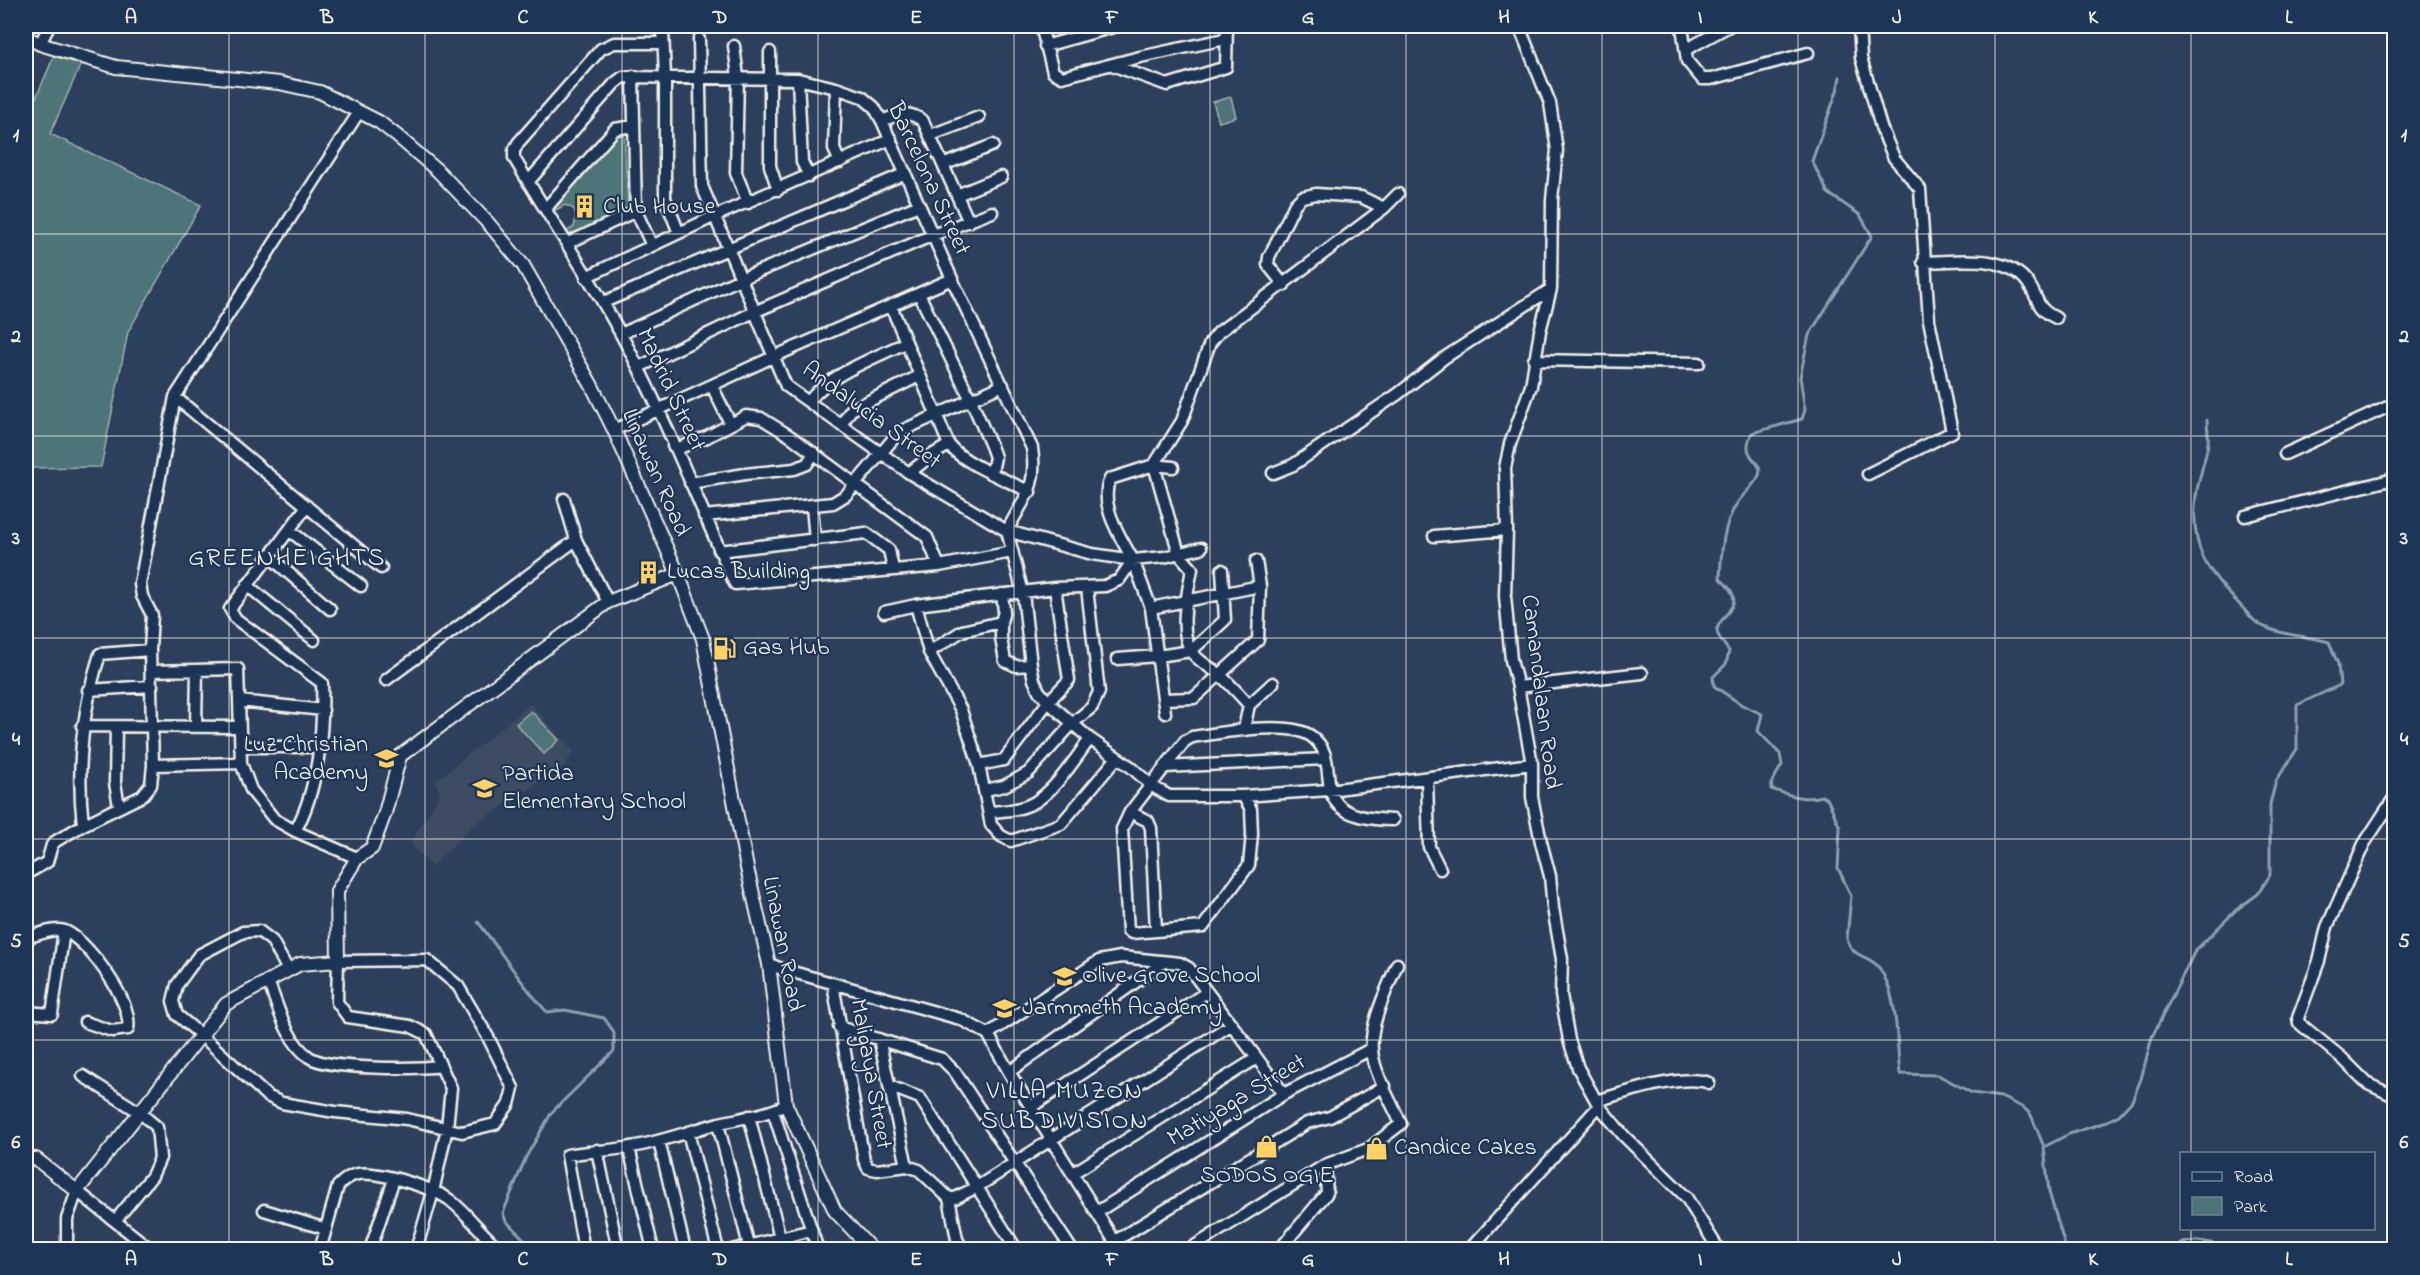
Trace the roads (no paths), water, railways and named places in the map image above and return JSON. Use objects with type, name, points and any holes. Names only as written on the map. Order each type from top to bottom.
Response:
[{"type":"street","points":[[40,44],[49,26]]},
{"type":"street","points":[[1041,26],[1053,72],[1062,77],[1225,39]]},
{"type":"street","points":[[1045,46],[1117,26]]},
{"type":"street","points":[[1111,64],[1167,85],[1226,67],[1227,26]]},
{"type":"street","name":"Camandalaan Road","points":[[1519,26],[1550,103],[1557,150],[1552,200],[1551,289],[1534,360],[1531,386],[1510,444],[1505,468],[1507,530],[1505,596],[1511,660],[1532,764],[1532,797],[1550,876],[1562,959],[1561,995],[1569,1041],[1578,1068],[1598,1104],[1624,1136],[1686,1197],[1719,1250]]},
{"type":"street","points":[[1682,26],[1687,61],[1702,79],[1711,79],[1808,53]]},
{"type":"street","points":[[1687,49],[1729,26]]},
{"type":"street","points":[[1859,26],[1861,58],[1881,127],[1894,158],[1920,189],[1923,262],[1929,320],[1953,432],[1868,474]]},
{"type":"street","points":[[663,28],[665,198],[679,233]]},
{"type":"street","name":"Linawan Road","points":[[26,37],[40,44],[116,68],[279,83],[320,92],[359,112],[397,136],[438,171],[489,224],[523,265],[592,386],[614,430],[678,574],[703,639],[747,868],[770,964],[786,1105],[834,1211],[872,1250]]},
{"type":"street","name":"Andalucia Street","points":[[699,39],[702,186],[713,217],[786,386],[880,454],[1007,531],[1092,554],[1133,560],[1179,554],[1201,548]]},
{"type":"street","name":"Madrid Street","points":[[663,43],[614,43],[601,50],[518,143],[514,151],[514,158],[568,243],[586,277],[604,302],[639,367],[735,584],[939,566],[1012,552]]},
{"type":"street","points":[[734,46],[738,77],[736,173],[748,203]]},
{"type":"street","points":[[771,52],[770,166],[778,190]]},
{"type":"street","points":[[528,182],[615,83],[623,77],[633,76],[636,211],[652,246]]},
{"type":"street","name":"Barcelona Street","points":[[633,76],[798,79],[862,97],[874,106],[891,139],[951,279],[1032,448],[1035,469],[1030,492],[1007,531]]},
{"type":"street","points":[[798,79],[802,162],[809,177]]},
{"type":"street","points":[[836,88],[834,149],[840,162]]},
{"type":"street","points":[[26,874],[47,862],[54,843],[83,825],[142,796],[151,785],[153,765],[150,650],[152,615],[142,596],[140,584],[175,397],[359,112]]},
{"type":"street","points":[[882,121],[905,112],[923,121],[969,222]]},
{"type":"street","points":[[931,135],[979,117]]},
{"type":"street","points":[[547,211],[548,206],[615,129],[633,126]]},
{"type":"street","points":[[586,277],[713,217],[809,177],[891,139]]},
{"type":"street","points":[[943,165],[993,145]]},
{"type":"street","points":[[604,302],[728,251],[906,173]]},
{"type":"street","points":[[957,195],[1001,177]]},
{"type":"street","points":[[1284,285],[1268,265],[1269,257],[1295,204],[1302,197],[1316,194],[1361,197],[1384,208]]},
{"type":"street","points":[[1249,705],[1219,674],[1191,651],[1186,638],[1185,603],[1192,569],[1179,554],[1154,465],[1182,422],[1210,343],[1219,332],[1384,208],[1398,194]]},
{"type":"street","points":[[621,334],[740,279],[919,205]]},
{"type":"street","points":[[568,243],[636,211]]},
{"type":"street","points":[[639,367],[754,312],[992,212]]},
{"type":"street","points":[[1923,262],[1989,261],[2000,265],[2020,275],[2028,283],[2038,306],[2056,318]]},
{"type":"street","points":[[614,430],[951,279]]},
{"type":"street","points":[[1273,473],[1293,465],[1398,394],[1444,358],[1551,289]]},
{"type":"street","points":[[919,294],[971,400],[995,457],[992,472]]},
{"type":"street","points":[[891,306],[949,445],[955,453],[1030,492]]},
{"type":"street","points":[[809,402],[813,394],[830,381],[905,343]]},
{"type":"street","points":[[1534,360],[1699,363]]},
{"type":"street","points":[[841,425],[851,410],[919,376]]},
{"type":"street","points":[[704,516],[833,503],[846,495],[899,432],[1003,385]]},
{"type":"street","points":[[712,386],[730,423]]},
{"type":"street","points":[[175,397],[381,568]]},
{"type":"street","points":[[2285,454],[2394,404]]},
{"type":"street","points":[[673,446],[680,448],[746,416],[761,418],[814,453],[927,537],[939,566]]},
{"type":"street","points":[[909,473],[949,445]]},
{"type":"street","points":[[690,483],[794,469],[807,464],[814,453]]},
{"type":"street","points":[[1165,714],[1151,608],[1133,560],[1116,529],[1106,487],[1110,479],[1154,465],[1173,467]]},
{"type":"street","points":[[2245,516],[2394,479]]},
{"type":"street","points":[[564,500],[576,540],[608,602]]},
{"type":"street","points":[[812,506],[815,540]]},
{"type":"street","points":[[294,831],[304,814],[312,789],[323,710],[322,683],[232,615],[230,609],[307,507]]},
{"type":"street","points":[[289,530],[362,586]]},
{"type":"street","points":[[1434,536],[1507,530]]},
{"type":"street","points":[[1007,531],[1023,593],[1034,680],[1048,702],[1090,739],[1152,786],[1169,796],[1243,796],[1329,790],[1532,764]]},
{"type":"street","points":[[719,551],[866,533],[889,550],[892,569]]},
{"type":"street","points":[[386,680],[576,540]]},
{"type":"street","points":[[269,556],[330,609]]},
{"type":"street","points":[[884,612],[916,605],[1002,594],[1055,588],[1105,586],[1119,579],[1133,560]]},
{"type":"street","points":[[1163,699],[1194,698],[1258,640],[1260,586],[1256,561]]},
{"type":"street","points":[[1118,659],[1191,651],[1225,620],[1222,570]]},
{"type":"street","points":[[416,1250],[433,1192],[447,1128],[451,1088],[426,1034],[410,1026],[348,1017],[336,1002],[337,891],[357,858],[372,848],[386,813],[400,756],[608,602],[678,574]]},
{"type":"street","points":[[247,585],[314,640]]},
{"type":"street","points":[[1151,608],[1185,603],[1260,586]]},
{"type":"street","points":[[980,765],[1004,760],[1048,702],[1068,680],[1055,588]]},
{"type":"street","points":[[985,790],[1004,786],[1028,773],[1073,723],[1092,707],[1099,692],[1087,588]]},
{"type":"street","points":[[1002,594],[1004,611],[1001,638],[1005,661],[1016,666],[1031,665]]},
{"type":"street","points":[[916,605],[929,652],[961,710],[980,765],[991,825],[1001,836],[1011,841],[1061,824],[1117,758]]},
{"type":"street","points":[[929,652],[962,631],[1001,622]]},
{"type":"street","points":[[83,825],[80,795],[82,726],[88,690],[100,654],[150,650]]},
{"type":"street","points":[[151,671],[238,669],[238,727],[241,763],[251,790],[274,819],[294,831],[357,858]]},
{"type":"street","points":[[196,670],[196,726]]},
{"type":"street","points":[[1518,687],[1642,673]]},
{"type":"street","points":[[1244,729],[1249,705],[1273,683]]},
{"type":"street","points":[[88,690],[152,686]]},
{"type":"street","points":[[239,701],[323,710]]},
{"type":"street","points":[[82,726],[238,727]]},
{"type":"street","points":[[116,728],[115,783],[119,806]]},
{"type":"street","points":[[1243,796],[1251,809],[1252,834],[1249,865],[1203,927],[1128,931],[1122,830],[1131,812],[1185,741],[1192,737],[1244,729],[1294,729],[1311,736],[1320,747],[1325,759],[1329,790],[1338,805],[1353,814],[1371,820],[1393,820]]},
{"type":"street","points":[[989,812],[1021,808],[1035,802],[1055,784],[1090,739]]},
{"type":"street","points":[[240,747],[318,747]]},
{"type":"street","points":[[1165,767],[1325,759]]},
{"type":"street","points":[[153,765],[241,763]]},
{"type":"street","points":[[1426,778],[1428,847],[1440,869]]},
{"type":"street","points":[[2394,798],[2364,844],[2327,927],[2319,961],[2298,1018],[2299,1023],[2342,1058],[2368,1084],[2394,1096]]},
{"type":"street","points":[[1131,812],[1148,821],[1151,828],[1156,931]]},
{"type":"street","points":[[26,1012],[52,1014],[64,931]]},
{"type":"street","points":[[26,944],[26,937],[64,931],[83,944],[107,974],[123,1004],[129,1026],[126,1030],[112,1031],[86,1022]]},
{"type":"street","points":[[67,1250],[68,1219],[77,1191],[201,1035],[226,1004],[300,964],[338,961],[427,960],[458,986],[488,1037],[513,1088],[509,1104],[495,1124],[462,1132],[408,1119],[334,1112],[282,1103],[267,1096],[201,1035],[177,1015],[173,1001],[177,985],[199,954],[243,932],[259,931],[272,940],[288,970]]},
{"type":"street","points":[[988,1034],[1099,961],[1120,957],[1180,963],[1189,969],[1284,1094]]},
{"type":"street","points":[[1009,1072],[1164,962]]},
{"type":"street","points":[[770,964],[960,1019],[988,1034],[1009,1072],[1117,1245],[1307,1123],[1330,1117],[1385,1086]]},
{"type":"street","points":[[1188,1250],[1325,1165],[1368,1149],[1401,1124],[1371,1049],[1375,1026],[1397,964]]},
{"type":"street","points":[[268,981],[290,1035],[310,1058],[333,1064],[416,1069],[441,1066]]},
{"type":"street","name":"Maligaya Street","points":[[833,984],[864,1160],[868,1168],[877,1170],[907,1166],[919,1170],[949,1198]]},
{"type":"street","points":[[1031,1107],[1207,992]]},
{"type":"street","points":[[963,1250],[957,1239],[949,1198],[955,1198],[977,1187],[1232,1024]]},
{"type":"street","points":[[839,1027],[942,1059],[956,1072],[1072,1250]]},
{"type":"street","points":[[879,1039],[907,1166]]},
{"type":"street","name":"Matiyaga Street","points":[[1097,1212],[1284,1094],[1371,1049]]},
{"type":"street","points":[[1073,1173],[1257,1058]]},
{"type":"street","points":[[83,1076],[140,1112],[157,1127],[160,1158],[152,1176],[116,1221]]},
{"type":"street","points":[[1469,1250],[1598,1104],[1641,1088],[1702,1080],[1709,1083]]},
{"type":"street","points":[[889,1086],[920,1098],[1017,1250]]},
{"type":"street","points":[[584,1250],[567,1155],[629,1148],[773,1111],[786,1105]]},
{"type":"street","points":[[773,1111],[818,1250]]},
{"type":"street","points":[[749,1116],[781,1244]]},
{"type":"street","points":[[718,1124],[749,1247]]},
{"type":"street","points":[[688,1132],[718,1250]]},
{"type":"street","points":[[659,1141],[685,1250]]},
{"type":"street","points":[[629,1148],[653,1250]]},
{"type":"street","points":[[597,1150],[618,1250]]},
{"type":"street","points":[[26,1159],[36,1159],[149,1248]]},
{"type":"street","points":[[1279,1250],[1327,1193],[1325,1165]]},
{"type":"street","points":[[320,1250],[338,1186],[346,1178],[357,1174],[384,1175],[450,1200],[486,1238],[501,1250]]},
{"type":"street","points":[[370,1250],[394,1179]]},
{"type":"street","points":[[264,1210],[326,1229]]},
{"type":"street","points":[[732,1250],[781,1244],[812,1230]]},
{"type":"street","points":[[474,1250],[486,1238]]},
{"type":"waterway","points":[[1840,77],[1812,161],[1828,193],[1860,215],[1872,236],[1809,335],[1800,377],[1805,410],[1802,419],[1752,433],[1748,448],[1760,470],[1755,482],[1733,510],[1724,539],[1720,579],[1729,588],[1733,596],[1733,603],[1718,626],[1718,636],[1729,651],[1726,664],[1713,677],[1714,686],[1742,705],[1762,714],[1758,731],[1780,754],[1782,765],[1773,780],[1771,789],[1803,798],[1822,796],[1828,800],[1840,828],[1838,868],[1851,896],[1847,939],[1857,954],[1876,964],[1886,980],[1894,1006],[1900,1074],[1938,1075],[1972,1093],[2001,1097],[2024,1108],[2031,1115],[2044,1147],[2049,1192],[2068,1250]]},
{"type":"waterway","points":[[2044,1147],[2069,1134],[2119,1115],[2132,1101],[2141,1079],[2152,1037],[2195,951],[2236,910],[2258,894],[2270,875],[2270,804],[2276,781],[2297,749],[2297,705],[2340,685],[2338,664],[2329,642],[2282,633],[2258,623],[2219,582],[2205,561],[2196,536],[2195,506],[2208,443],[2207,420]]},
{"type":"waterway","points":[[478,922],[528,991],[547,1012],[565,1010],[604,1018],[614,1032],[614,1051],[552,1112],[526,1157],[503,1213],[506,1221],[535,1250]]},
{"type":"waterway","points":[[2171,1250],[2178,1245],[2194,1241],[2235,1250]]},
{"type":"place","name":"Club House","points":[[585,207]]},
{"type":"place","name":"Lucas Building","points":[[649,572]]},
{"type":"place","name":"Gas Hub","points":[[725,648]]},
{"type":"place","name":"Luz Christian Academy","points":[[386,759]]},
{"type":"place","name":"Partida Elementary School","points":[[484,788]]},
{"type":"place","name":"Olive Grove School","points":[[1064,976]]},
{"type":"place","name":"Jarmmeth Academy","points":[[1004,1008]]},
{"type":"place","name":"SODOS OGIE","points":[[1267,1146]]},
{"type":"place","name":"Candice Cakes","points":[[1376,1148]]},
{"type":"district","name":"GREENHEIGHTS","points":[[287,559]]},
{"type":"district","name":"VILLA MUZON SUBDIVISION","points":[[1065,1107]]}]
